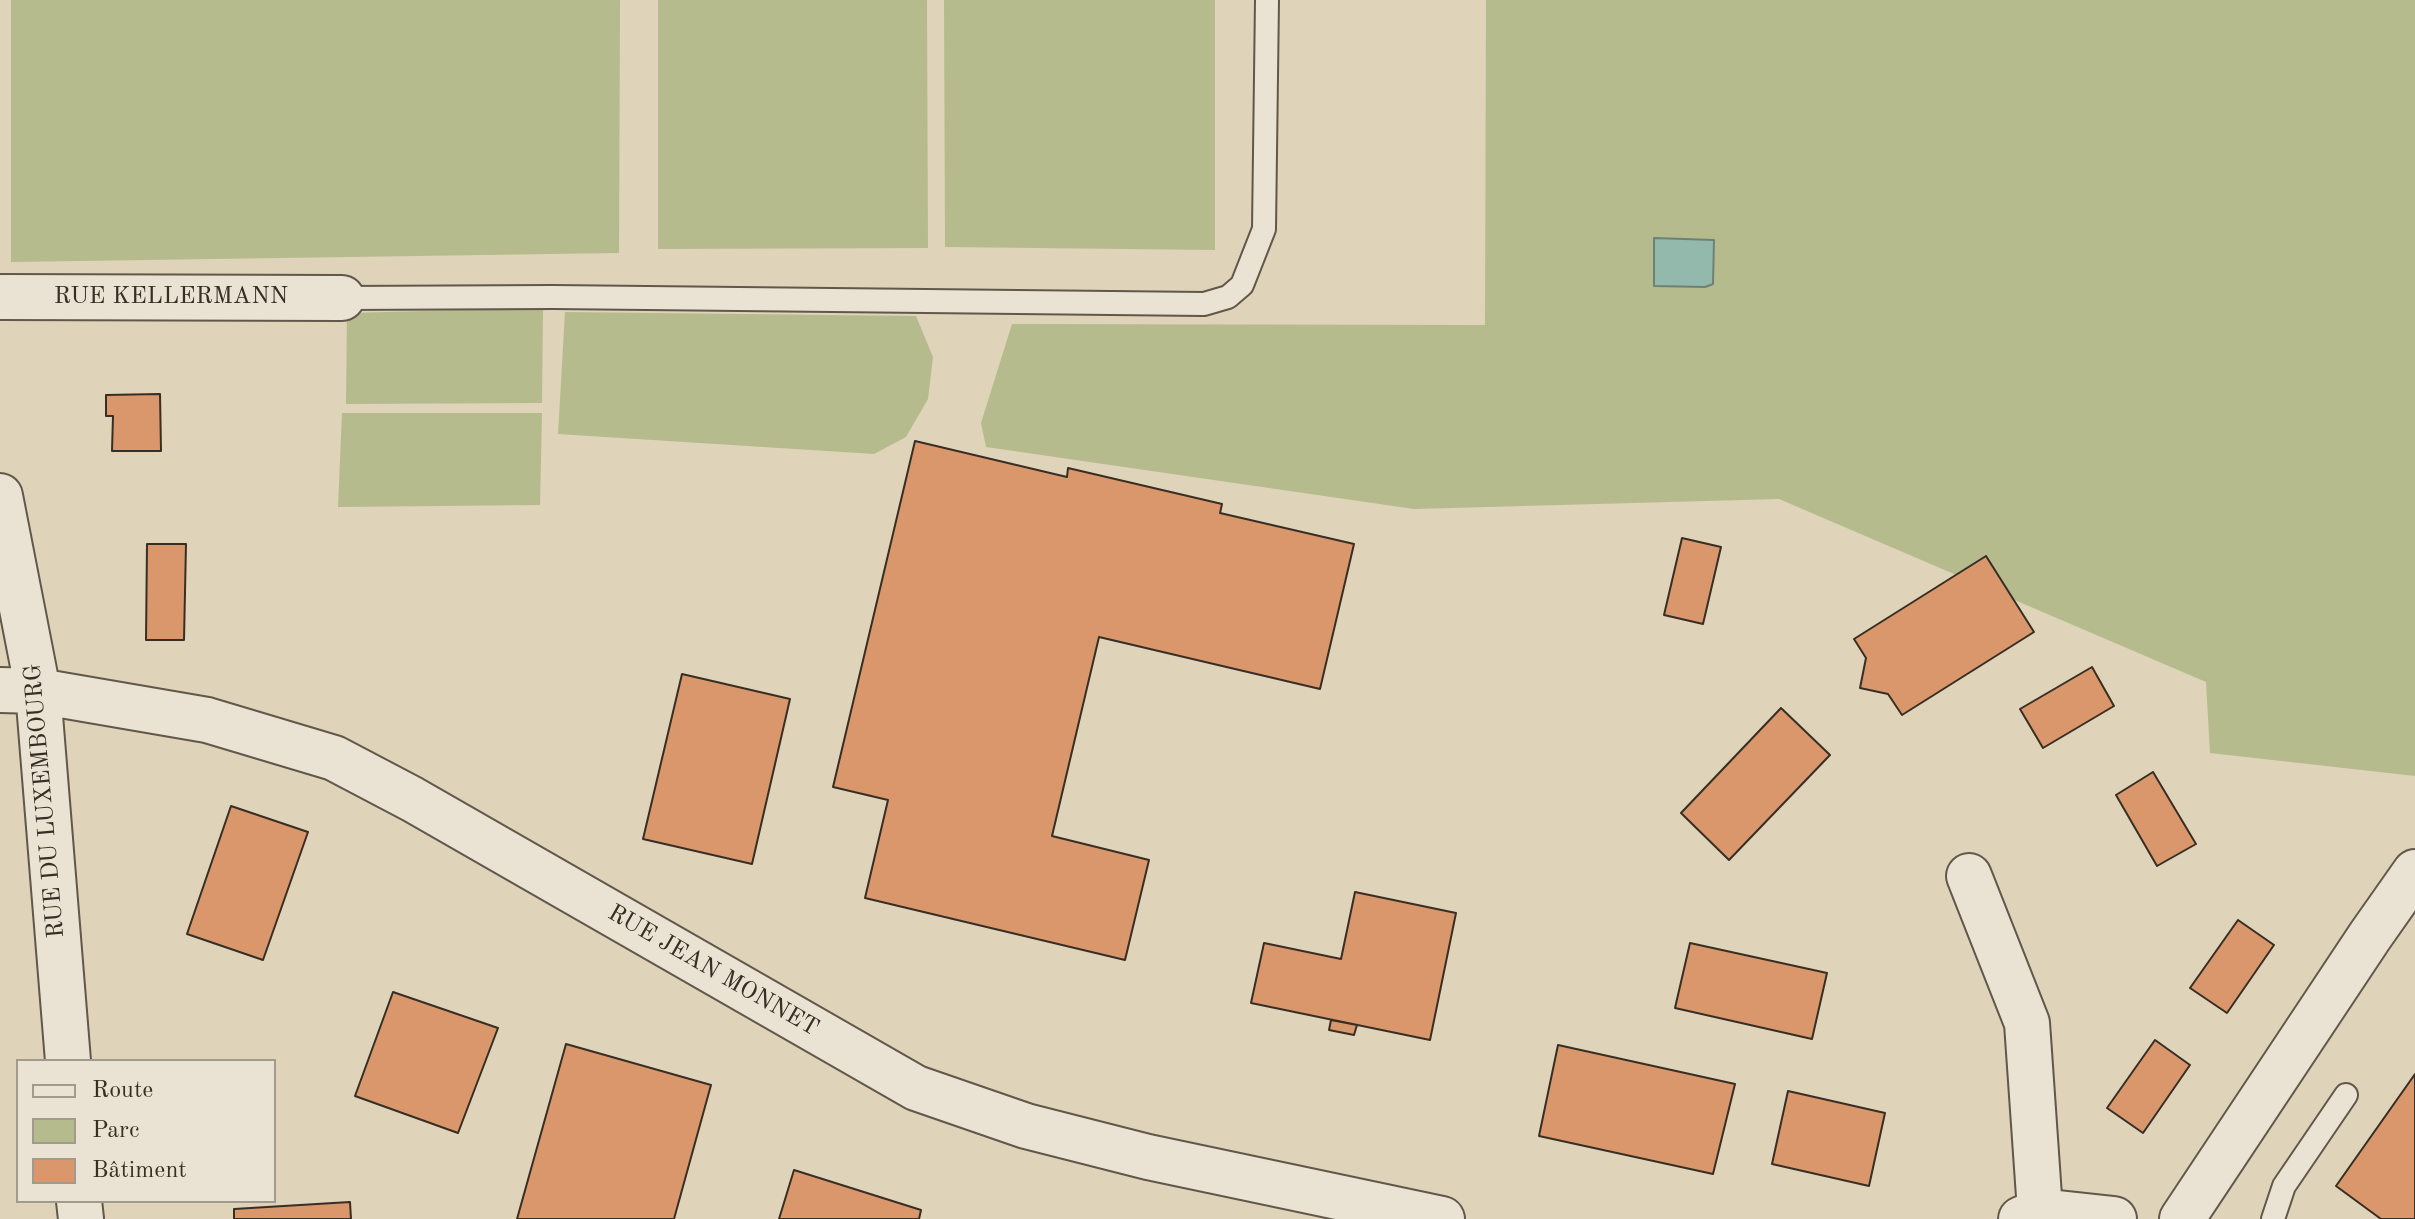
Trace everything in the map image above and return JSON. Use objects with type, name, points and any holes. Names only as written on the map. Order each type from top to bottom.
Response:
[{"type":"street","name":"RUE KELLERMANN","points":[[0,297],[342,298]]},
{"type":"street","name":"RUE DU LUXEMBOURG","points":[[0,496],[19,690],[68,1059]]},
{"type":"street","name":"RUE JEAN MONNET","points":[[19,690],[207,720],[334,758],[412,799],[916,1088],[1026,1126],[1148,1157],[1442,1219]]},
{"type":"street","points":[[2182,1219],[2415,872]]},
{"type":"street","points":[[1969,876],[2027,1023],[2031,1215],[2114,1219]]},
{"type":"lane","points":[[342,298],[553,297],[1204,304],[1228,297],[1242,285],[1264,229],[1267,0]]},
{"type":"lane","points":[[2273,1219],[2284,1186],[2346,1095]]},
{"type":"green space","points":[[11,0],[620,0],[619,253],[11,262]]},
{"type":"green space","points":[[658,0],[927,0],[928,248],[658,249]]},
{"type":"green space","points":[[944,0],[1215,0],[1215,250],[945,247]]},
{"type":"green space","points":[[1486,0],[2415,0],[2415,776],[2210,753],[2206,682],[1779,499],[1414,509],[986,447],[981,423],[1012,324],[1485,325]]},
{"type":"green space","points":[[543,308],[542,403],[346,404],[347,313]]},
{"type":"green space","points":[[565,312],[916,316],[933,357],[928,399],[906,437],[874,454],[558,434]]},
{"type":"green space","points":[[342,413],[542,413],[540,505],[338,507]]},
{"type":"water","points":[[1654,238],[1714,240],[1713,284],[1705,287],[1654,286]]},
{"type":"building","points":[[160,394],[161,451],[112,451],[113,416],[106,416],[106,395]]},
{"type":"building","points":[[915,441],[1067,477],[1068,468],[1222,504],[1220,513],[1354,544],[1320,689],[1099,637],[1052,836],[1149,860],[1125,960],[865,898],[888,800],[833,787]]},
{"type":"building","points":[[1682,538],[1721,547],[1703,624],[1664,615]]},
{"type":"building","points":[[147,544],[186,544],[184,640],[146,640]]},
{"type":"building","points":[[1986,556],[2034,632],[1902,715],[1888,694],[1860,688],[1866,658],[1854,639]]},
{"type":"building","points":[[2092,667],[2114,706],[2043,748],[2020,709]]},
{"type":"building","points":[[682,674],[790,699],[752,864],[643,839]]},
{"type":"building","points":[[1781,708],[1830,755],[1729,860],[1681,813]]},
{"type":"building","points":[[2153,772],[2196,844],[2157,866],[2116,795]]},
{"type":"building","points":[[231,806],[308,832],[263,960],[187,934]]},
{"type":"building","points":[[1355,892],[1456,913],[1430,1040],[1251,1003],[1264,943],[1341,959]]},
{"type":"building","points":[[2238,920],[2274,945],[2227,1013],[2190,988]]},
{"type":"building","points":[[1690,943],[1827,973],[1812,1039],[1675,1008]]},
{"type":"building","points":[[393,992],[498,1028],[458,1133],[355,1096]]},
{"type":"building","points":[[1331,1020],[1357,1025],[1354,1035],[1329,1030]]},
{"type":"building","points":[[2155,1040],[2190,1065],[2143,1133],[2107,1108]]},
{"type":"building","points":[[566,1044],[711,1085],[674,1219],[517,1219]]},
{"type":"building","points":[[1558,1045],[1735,1084],[1713,1174],[1539,1136]]},
{"type":"building","points":[[2415,1074],[2415,1219],[2381,1219],[2336,1186]]},
{"type":"building","points":[[1788,1091],[1885,1113],[1869,1186],[1772,1164]]},
{"type":"building","points":[[794,1170],[921,1210],[919,1219],[779,1219]]},
{"type":"building","points":[[350,1202],[351,1219],[234,1219],[234,1209]]}]
